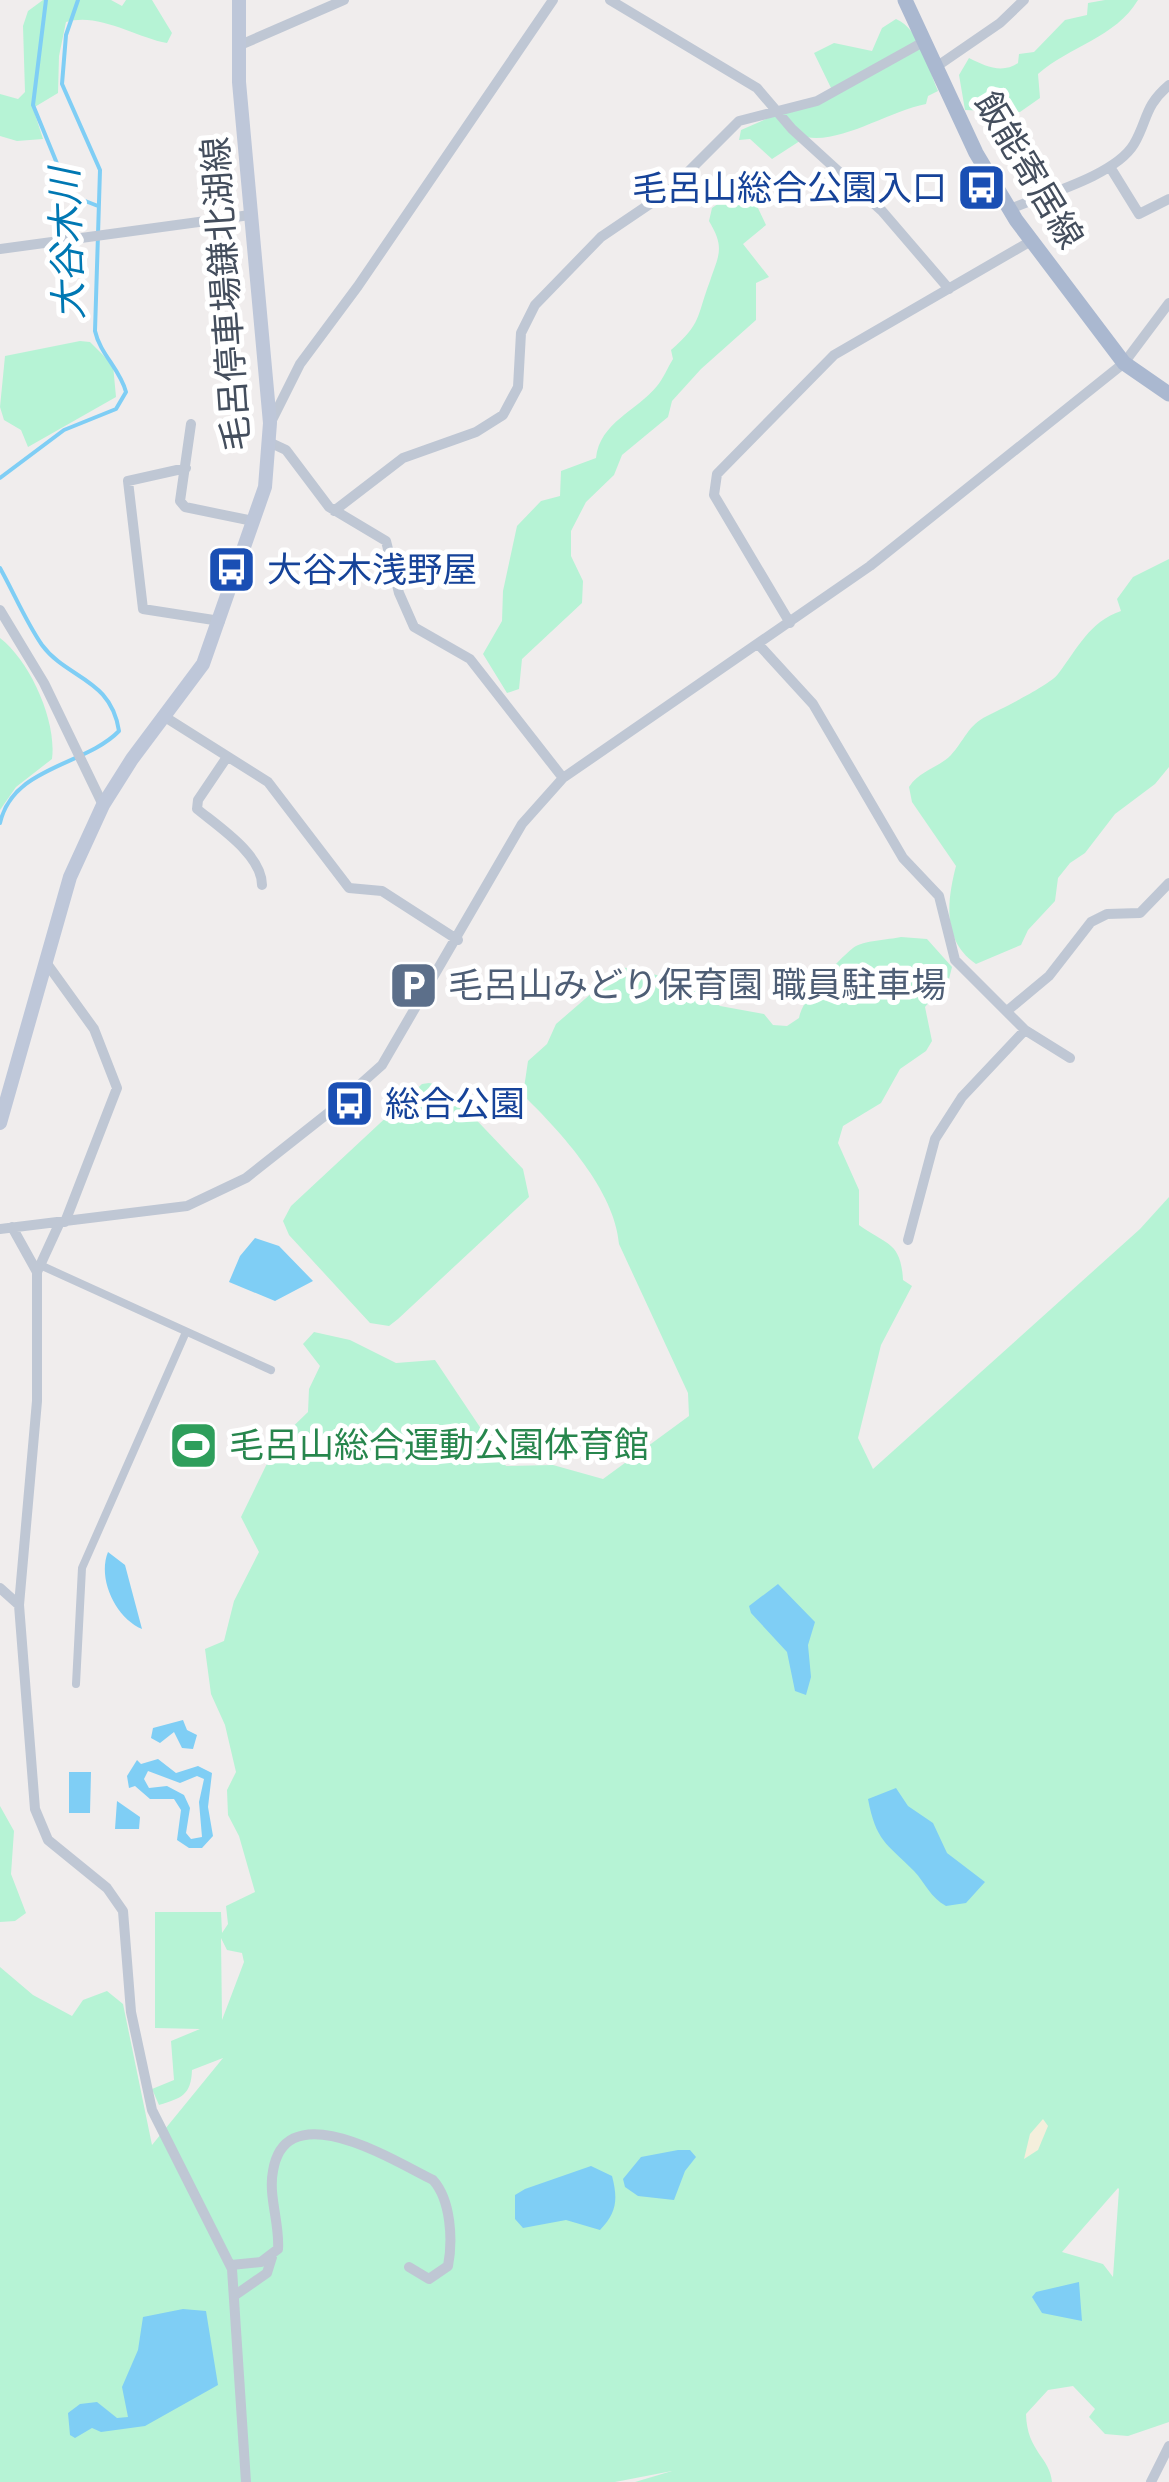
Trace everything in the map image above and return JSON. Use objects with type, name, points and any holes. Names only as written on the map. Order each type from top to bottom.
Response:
[{"type":"main road","name":"毛呂停車場鎌北湖線","points":[[0,1123],[70,877],[103,806],[203,664],[265,486],[270,422],[238,46],[240,0]]},
{"type":"main road","name":"飯能寄居線","points":[[905,0],[976,153],[1031,241],[1124,363],[1169,394]]},
{"type":"street","points":[[238,46],[344,0]]},
{"type":"street","points":[[270,422],[300,364],[358,286],[553,0]]},
{"type":"street","points":[[610,0],[734,72],[780,109],[792,129],[882,211],[949,288]]},
{"type":"street","points":[[936,67],[1000,23],[1024,0]]},
{"type":"street","points":[[334,511],[403,458],[490,426],[503,414],[518,387],[518,349],[527,319],[565,273],[629,215],[669,191],[739,121],[818,101],[925,41]]},
{"type":"street","points":[[1010,209],[1110,168],[1135,142],[1148,106],[1169,85]]},
{"type":"street","points":[[1110,168],[1139,214],[1169,199]]},
{"type":"street","points":[[0,249],[250,214]]},
{"type":"street","points":[[790,623],[712,485],[725,465],[834,355],[1031,241]]},
{"type":"street","points":[[6,1228],[187,1206],[246,1178],[374,1075],[458,940],[522,824],[563,778],[870,566],[1124,363],[1169,304]]},
{"type":"street","points":[[191,424],[180,501],[186,507],[253,521]]},
{"type":"street","points":[[271,443],[286,450],[334,511],[386,541],[399,593],[414,627],[470,659],[563,778]]},
{"type":"street","points":[[186,468],[128,481],[143,610],[220,621]]},
{"type":"street","points":[[0,610],[44,683],[103,806]]},
{"type":"street","points":[[760,645],[812,704],[903,858],[939,896],[954,960],[1025,1030],[1070,1058]]},
{"type":"street","points":[[165,717],[277,791],[303,832],[350,888],[382,891],[458,940]]},
{"type":"street","points":[[228,757],[198,800],[198,809],[236,843],[260,872],[262,886]]},
{"type":"street","points":[[1006,1011],[1049,976],[1091,922],[1107,914],[1140,913],[1169,883]]},
{"type":"street","points":[[44,960],[94,1029],[117,1088],[63,1222],[39,1269],[37,1400],[19,1605],[38,1820],[48,1840],[120,1903],[128,1940],[131,2012],[147,2094],[231,2266],[246,2482]]},
{"type":"street","points":[[908,1240],[935,1139],[962,1097],[1025,1030]]},
{"type":"street","points":[[6,1228],[39,1269],[270,1370]]},
{"type":"street","points":[[76,1684],[82,1568],[186,1332]]},
{"type":"street","points":[[0,1588],[19,1605]]},
{"type":"street","points":[[234,2296],[268,2272],[279,2235],[272,2179],[278,2156],[301,2137],[327,2133],[433,2180],[442,2190],[447,2210],[448,2266],[429,2279],[409,2266]]},
{"type":"street","points":[[231,2266],[272,2257]]},
{"type":"street","points":[[1152,2482],[1169,2446]]},
{"type":"green space","points":[[43,0],[111,0],[122,6],[126,0],[152,0],[172,33],[167,43],[91,20],[66,22],[59,56],[58,93],[33,108],[43,139],[17,141],[0,136],[0,94],[18,99],[25,92],[23,26],[28,11]]},
{"type":"green space","points":[[1138,0],[1105,33],[1038,74],[1040,98],[1020,112],[965,110],[959,75],[969,58],[994,68],[1012,66],[1018,63],[1019,54],[1034,52],[1065,20],[1087,15],[1088,3]]},
{"type":"green space","points":[[896,19],[917,40],[938,91],[928,96],[926,104],[834,136],[806,137],[772,159],[750,139],[739,140],[741,130],[832,90],[814,53],[834,43],[872,51],[882,28]]},
{"type":"green space","points":[[751,181],[767,189],[766,200],[757,206],[766,225],[743,244],[769,277],[756,283],[756,320],[701,369],[672,401],[668,417],[622,455],[614,475],[586,502],[571,531],[571,556],[583,581],[582,603],[522,659],[519,689],[507,693],[483,654],[502,621],[503,591],[517,526],[541,501],[560,496],[561,471],[596,458],[604,435],[659,383],[673,359],[671,350],[697,319],[716,264],[719,245],[709,221],[712,208]]},
{"type":"green space","points":[[90,342],[113,365],[116,397],[28,447],[21,430],[4,420],[0,407],[5,356]]},
{"type":"green space","points":[[1169,559],[1169,767],[1155,784],[1115,814],[1085,853],[1070,863],[1058,878],[1055,901],[1028,930],[1021,945],[976,964],[965,955],[952,932],[949,906],[956,866],[912,802],[909,787],[951,755],[981,720],[1053,679],[1092,629],[1121,611],[1117,599],[1133,577]]},
{"type":"green space","points":[[0,638],[21,661],[39,693],[50,727],[52,759],[16,787],[0,810]]},
{"type":"green space","points":[[901,937],[927,939],[952,967],[949,979],[925,1007],[932,1041],[926,1051],[900,1069],[881,1103],[843,1126],[838,1143],[859,1190],[859,1225],[895,1251],[903,1280],[912,1286],[881,1345],[858,1438],[873,1469],[1140,1229],[1169,1197],[1169,2422],[1128,2436],[1105,2434],[1089,2417],[1095,2409],[1073,2386],[1048,2390],[1026,2414],[1030,2437],[1052,2482],[635,2482],[672,2471],[615,2482],[0,2482],[0,1967],[33,1995],[72,2016],[83,2000],[107,1991],[123,2004],[152,2145],[223,2058],[192,2070],[184,2094],[159,2105],[152,2089],[174,2080],[171,2041],[200,2029],[155,2028],[155,1912],[221,1912],[222,1933],[228,1924],[226,1906],[255,1892],[239,1836],[228,1815],[227,1790],[236,1772],[225,1725],[211,1694],[205,1649],[224,1641],[234,1601],[259,1552],[241,1517],[278,1441],[308,1412],[309,1389],[320,1366],[303,1344],[314,1332],[350,1340],[396,1363],[435,1360],[506,1466],[553,1465],[603,1479],[689,1416],[688,1393],[619,1244],[608,1204],[597,1183],[569,1144],[523,1095],[528,1061],[547,1044],[556,1024],[622,967],[691,983],[720,1006],[764,1014],[773,1025],[787,1026],[799,1018],[813,990],[853,948]],"holes":[[[221,1938],[227,1950],[242,1953],[244,1962],[222,2020]],[[1119,2189],[1113,2277],[1103,2264],[1062,2252]]]},
{"type":"green space","points":[[422,1084],[444,1086],[523,1169],[529,1197],[398,1319],[389,1326],[370,1323],[289,1235],[283,1221],[291,1206]]},
{"type":"green space","points":[[0,1806],[14,1831],[11,1874],[26,1913],[15,1921],[0,1922]]},
{"type":"sand","points":[[1043,2119],[1048,2126],[1038,2150],[1024,2159],[1030,2134]]},
{"type":"water","points":[[255,1238],[279,1246],[313,1281],[275,1301],[229,1282],[240,1256]]},
{"type":"water","points":[[108,1552],[125,1565],[142,1629],[124,1616],[111,1596],[105,1574]]},
{"type":"water","points":[[778,1584],[815,1622],[808,1645],[811,1677],[806,1695],[795,1691],[787,1652],[749,1606]]},
{"type":"water","points":[[183,1720],[187,1730],[197,1735],[193,1749],[182,1748],[174,1732],[160,1743],[151,1738],[153,1728]]},
{"type":"water","points":[[158,1759],[176,1773],[198,1766],[212,1773],[208,1807],[213,1836],[202,1848],[189,1848],[177,1840],[181,1810],[174,1799],[150,1799],[135,1786],[129,1788],[127,1776],[137,1760],[141,1764]],"holes":[[[148,1771],[180,1783],[197,1776],[204,1779],[199,1802],[202,1837],[191,1839],[186,1833],[190,1808],[184,1795],[167,1786],[149,1788],[144,1779]]]},
{"type":"water","points":[[69,1772],[91,1772],[90,1813],[69,1813]]},
{"type":"water","points":[[896,1788],[908,1806],[933,1823],[947,1853],[985,1882],[966,1903],[946,1906],[941,1902],[879,1833],[868,1799]]},
{"type":"water","points":[[117,1801],[140,1817],[139,1829],[115,1829]]},
{"type":"water","points":[[690,2150],[696,2157],[685,2171],[674,2200],[638,2196],[625,2187],[623,2179],[641,2157]]},
{"type":"water","points":[[591,2166],[612,2176],[615,2192],[613,2212],[600,2230],[566,2220],[523,2228],[515,2219],[515,2195]]},
{"type":"water","points":[[1079,2282],[1082,2321],[1042,2313],[1032,2297],[1036,2292]]},
{"type":"water","points":[[183,2309],[206,2311],[218,2385],[145,2426],[101,2432],[92,2428],[75,2438],[70,2435],[68,2413],[80,2404],[97,2402],[117,2418],[128,2417],[122,2387],[138,2350],[143,2317]]},
{"type":"waterway","points":[[46,0],[33,105],[65,183],[75,197],[98,206]]},
{"type":"waterway","name":"大谷木川","points":[[0,478],[64,430],[116,409],[126,392],[95,331],[100,170],[62,84],[66,35],[78,0]]},
{"type":"waterway","name":"大谷木川","points":[[0,568],[42,645],[98,689],[114,713],[119,731],[105,743],[19,789],[7,804],[0,823]]},
{"type":"place","name":"毛呂山総合公園入口","points":[[982,188]]},
{"type":"place","name":"大谷木浅野屋","points":[[232,570]]},
{"type":"place","name":"毛呂山みどり保育園 職員駐車場","points":[[413,985]]},
{"type":"place","name":"総合公園","points":[[350,1104]]},
{"type":"place","name":"毛呂山総合運動公園体育館","points":[[194,1445]]}]
